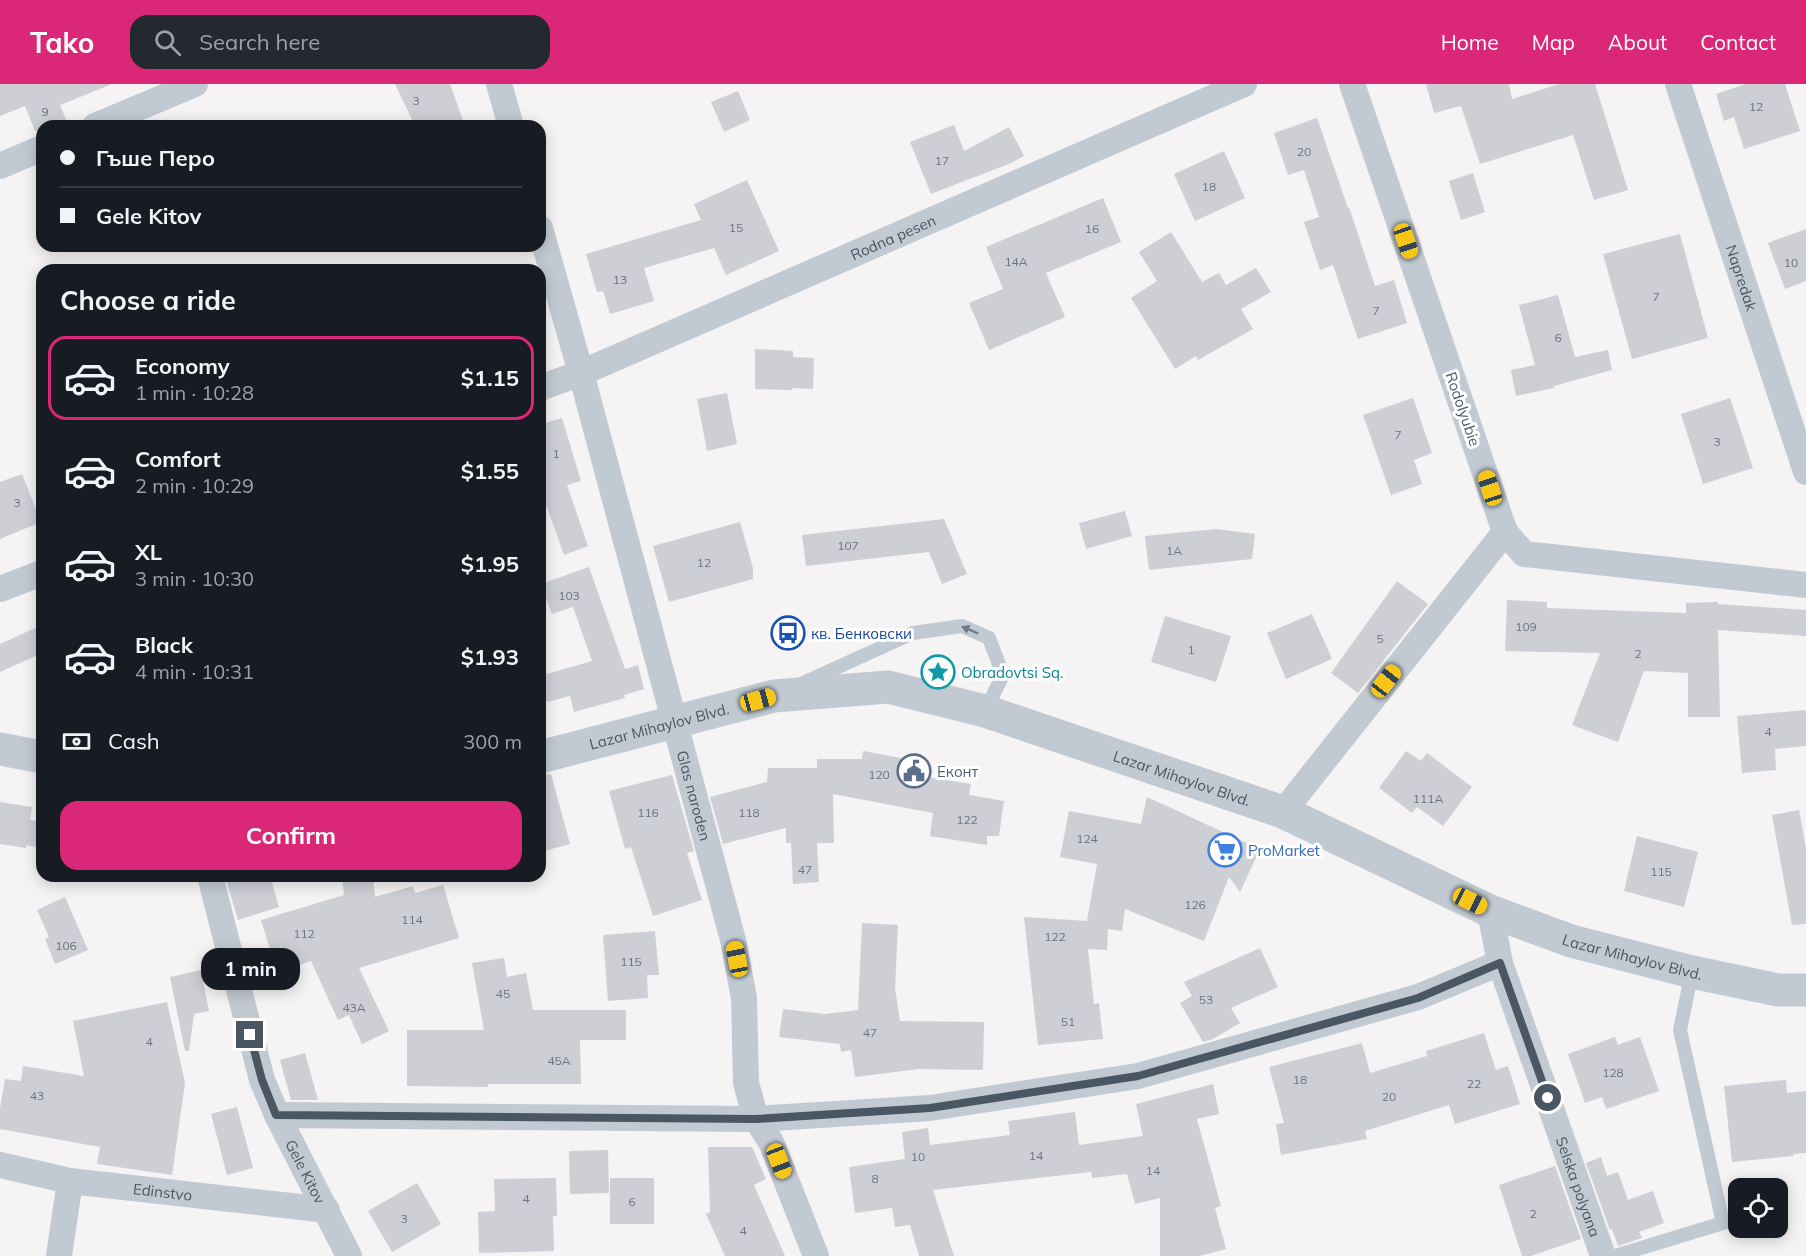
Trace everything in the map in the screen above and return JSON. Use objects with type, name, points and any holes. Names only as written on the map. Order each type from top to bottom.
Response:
[{"type":"street","points":[[109,120],[195,84]]},
{"type":"street","points":[[499,84],[509,120]]},
{"type":"street","name":"Rodna pesen","points":[[546,386],[581,373],[1244,84]]},
{"type":"street","name":"Rodolyubie","points":[[1352,84],[1505,532]]},
{"type":"street","name":"Napredak","points":[[1678,84],[1806,472]]},
{"type":"street","points":[[0,166],[36,151]]},
{"type":"street","name":"Glas naroden","points":[[546,249],[733,940],[744,998],[746,1083],[756,1119],[771,1142],[816,1256]]},
{"type":"street","points":[[1283,812],[1505,532],[1524,554],[1806,585]]},
{"type":"street","points":[[0,589],[36,575]]},
{"type":"street","name":"Lazar Mihaylov Blvd.","points":[[546,755],[774,696],[888,687],[985,711],[1283,812],[1490,911],[1571,941],[1692,972],[1778,990],[1806,990]]},
{"type":"street","points":[[2,744],[36,755]]},
{"type":"street","name":"Gele Kitov","points":[[212,882],[262,1080],[276,1115],[349,1256]]},
{"type":"street","name":"Selska polyana","points":[[1490,911],[1500,963],[1603,1256]]},
{"type":"street","points":[[276,1115],[756,1119],[930,1108],[1138,1076],[1418,998],[1500,963]]},
{"type":"street","name":"Edinstvo","points":[[0,1166],[70,1181],[327,1210]]},
{"type":"street","points":[[59,1256],[70,1181]]},
{"type":"lane","points":[[774,696],[913,633],[962,626],[989,638],[1004,675],[985,711]]},
{"type":"lane","points":[[1615,1256],[1723,1223],[1680,1030],[1692,972]]},
{"type":"building","points":[[0,84],[110,84],[60,105],[66,120],[36,120],[36,131],[25,106],[0,116]]},
{"type":"building","points":[[395,84],[450,84],[463,120],[412,120]]},
{"type":"building","points":[[1426,84],[1509,84],[1512,99],[1559,84],[1595,84],[1628,190],[1594,200],[1573,135],[1480,164],[1461,106],[1434,113]]},
{"type":"building","points":[[1746,84],[1785,84],[1800,131],[1744,149],[1734,117],[1724,121],[1716,94]]},
{"type":"building","points":[[738,91],[750,120],[724,132],[711,102]]},
{"type":"building","points":[[1317,118],[1375,286],[1394,280],[1407,323],[1358,339],[1333,265],[1320,270],[1304,222],[1319,217],[1304,170],[1288,175],[1274,133]]},
{"type":"building","points":[[954,125],[964,151],[1009,127],[1024,156],[931,194],[910,142]]},
{"type":"building","points":[[1224,151],[1245,198],[1195,221],[1174,174]]},
{"type":"building","points":[[1473,173],[1485,212],[1461,220],[1449,181]]},
{"type":"building","points":[[747,180],[779,251],[726,275],[714,248],[644,268],[654,301],[610,314],[603,291],[597,292],[586,254],[701,220],[694,204]]},
{"type":"building","points":[[1103,198],[1121,242],[1046,273],[1065,317],[989,350],[969,303],[1003,289],[986,247]]},
{"type":"building","points":[[1806,229],[1806,281],[1785,289],[1768,243]]},
{"type":"building","points":[[1171,232],[1202,282],[1219,273],[1226,285],[1256,268],[1271,292],[1241,309],[1253,329],[1198,360],[1196,356],[1175,369],[1131,298],[1157,281],[1139,252]]},
{"type":"building","points":[[1680,234],[1708,338],[1632,359],[1603,254]]},
{"type":"building","points":[[1558,295],[1575,357],[1608,350],[1612,370],[1554,386],[1554,388],[1516,396],[1511,370],[1535,365],[1519,305]]},
{"type":"building","points":[[755,349],[793,351],[793,357],[814,358],[813,389],[755,389]]},
{"type":"building","points":[[727,393],[737,444],[707,451],[697,399]]},
{"type":"building","points":[[1413,398],[1432,453],[1414,460],[1422,484],[1391,495],[1363,415]]},
{"type":"building","points":[[1730,398],[1753,468],[1703,484],[1681,414]]},
{"type":"building","points":[[562,418],[581,481],[567,485],[588,546],[564,555],[546,504],[546,423]]},
{"type":"building","points":[[22,474],[36,509],[36,524],[0,539],[0,482]]},
{"type":"building","points":[[1125,511],[1132,536],[1086,549],[1079,523]]},
{"type":"building","points":[[944,519],[967,574],[942,584],[929,552],[806,566],[802,535]]},
{"type":"building","points":[[740,522],[753,568],[753,579],[669,602],[653,546]]},
{"type":"building","points":[[1216,529],[1255,534],[1252,559],[1149,570],[1145,536]]},
{"type":"building","points":[[589,567],[625,669],[638,665],[644,689],[624,695],[625,698],[574,712],[570,696],[547,702],[546,674],[592,661],[573,607],[552,614],[546,598],[546,582]]},
{"type":"building","points":[[1397,581],[1428,604],[1358,693],[1331,673]]},
{"type":"building","points":[[1507,600],[1547,602],[1547,608],[1686,613],[1686,603],[1718,602],[1718,604],[1806,610],[1806,636],[1718,630],[1720,717],[1688,717],[1688,673],[1644,671],[1618,742],[1572,725],[1600,653],[1505,651]]},
{"type":"building","points":[[1312,614],[1332,659],[1286,679],[1267,633]]},
{"type":"building","points":[[1165,616],[1231,636],[1216,682],[1151,662]]},
{"type":"building","points":[[36,628],[36,656],[0,672],[0,644]]},
{"type":"building","points":[[1806,710],[1806,746],[1775,749],[1776,770],[1742,773],[1737,716]]},
{"type":"building","points":[[863,751],[901,758],[901,763],[922,766],[920,776],[971,784],[969,795],[1004,801],[999,836],[987,836],[987,845],[930,836],[933,813],[833,794],[834,843],[817,843],[819,882],[793,884],[791,843],[786,843],[786,828],[723,844],[710,797],[767,782],[768,768],[817,768],[817,759],[862,759]]},
{"type":"building","points":[[1406,751],[1421,761],[1427,753],[1472,787],[1443,826],[1417,807],[1412,813],[1379,788]]},
{"type":"building","points":[[546,774],[551,774],[570,844],[546,850]]},
{"type":"building","points":[[672,775],[694,851],[687,853],[702,900],[653,916],[631,847],[625,849],[609,791]]},
{"type":"building","points":[[1147,797],[1260,849],[1240,892],[1229,877],[1204,941],[1125,909],[1122,931],[1108,929],[1107,950],[1088,949],[1094,1004],[1099,1003],[1103,1039],[1038,1045],[1024,917],[1087,921],[1097,864],[1060,857],[1069,811],[1141,824]]},
{"type":"building","points":[[0,802],[32,807],[30,820],[36,821],[36,847],[26,845],[26,848],[0,844]]},
{"type":"building","points":[[1799,810],[1806,848],[1806,924],[1792,925],[1772,815]]},
{"type":"building","points":[[1637,836],[1698,852],[1684,907],[1624,891]]},
{"type":"building","points":[[227,882],[272,882],[279,907],[238,920]]},
{"type":"building","points":[[343,882],[374,882],[375,897],[413,886],[415,893],[443,885],[459,938],[359,968],[389,1031],[362,1044],[349,1015],[338,1020],[311,961],[277,972],[261,920],[344,895]]},
{"type":"building","points":[[65,897],[88,950],[55,964],[45,939],[49,937],[37,910]]},
{"type":"building","points":[[862,923],[898,925],[895,988],[900,1021],[984,1022],[983,1070],[919,1069],[855,1077],[851,1050],[841,1052],[840,1044],[779,1037],[783,1009],[825,1014],[858,1010]]},
{"type":"building","points":[[655,931],[659,975],[647,975],[648,998],[608,1001],[603,935]]},
{"type":"building","points":[[1260,948],[1278,987],[1231,1008],[1240,1023],[1213,1039],[1203,1042],[1180,1003],[1192,996],[1184,982]]},
{"type":"building","points":[[504,958],[507,977],[526,973],[533,1010],[626,1010],[626,1040],[580,1040],[581,1084],[488,1084],[488,1087],[407,1086],[407,1030],[484,1030],[472,963]]},
{"type":"building","points":[[201,970],[209,1011],[194,1014],[189,1051],[185,1051],[170,977]]},
{"type":"building","points":[[167,1002],[185,1083],[172,1175],[97,1164],[100,1147],[0,1129],[0,1108],[5,1079],[21,1081],[23,1066],[84,1076],[73,1021]]},
{"type":"building","points":[[1484,1033],[1496,1070],[1508,1066],[1520,1104],[1455,1124],[1449,1105],[1365,1131],[1367,1139],[1281,1155],[1276,1124],[1284,1123],[1269,1067],[1362,1043],[1370,1073],[1427,1056],[1426,1051]]},
{"type":"building","points":[[1615,1037],[1618,1045],[1640,1037],[1659,1091],[1606,1109],[1602,1097],[1585,1103],[1568,1054]]},
{"type":"building","points":[[305,1053],[318,1100],[291,1100],[280,1060]]},
{"type":"building","points":[[1786,1080],[1787,1093],[1806,1091],[1806,1153],[1732,1162],[1724,1086]]},
{"type":"building","points":[[1213,1084],[1219,1114],[1197,1119],[1221,1206],[1215,1208],[1226,1249],[1199,1256],[1160,1256],[1160,1198],[1135,1204],[1127,1174],[1092,1178],[1091,1172],[933,1190],[954,1256],[919,1256],[910,1225],[895,1227],[892,1208],[855,1213],[849,1167],[905,1159],[902,1132],[928,1128],[930,1145],[1010,1135],[1008,1121],[1075,1112],[1079,1145],[1143,1136],[1136,1104]]},
{"type":"building","points":[[237,1107],[253,1168],[227,1175],[211,1114]]},
{"type":"building","points":[[708,1147],[752,1147],[766,1179],[754,1185],[785,1256],[725,1256],[706,1214],[710,1212]]},
{"type":"building","points":[[608,1150],[609,1193],[570,1194],[569,1151]]},
{"type":"building","points":[[1601,1157],[1607,1176],[1618,1172],[1628,1200],[1653,1191],[1664,1223],[1639,1232],[1642,1238],[1618,1246],[1586,1163]]},
{"type":"building","points":[[1555,1166],[1581,1239],[1531,1256],[1522,1256],[1499,1185]]},
{"type":"building","points":[[556,1178],[557,1216],[553,1216],[554,1251],[479,1253],[478,1212],[495,1211],[494,1179]]},
{"type":"building","points":[[610,1178],[654,1178],[654,1224],[610,1224]]},
{"type":"building","points":[[417,1183],[441,1224],[392,1252],[368,1211]]},
{"type":"place","name":"кв. Бенковски","points":[[788,633]]},
{"type":"place","name":"Obradovtsi Sq.","points":[[938,672]]},
{"type":"place","name":"Еконт","points":[[914,771]]},
{"type":"place","name":"ProMarket","points":[[1225,850]]},
{"type":"route","points":[[250,1035],[262,1080],[276,1115],[756,1119],[930,1108],[1138,1076],[1418,998],[1500,963],[1548,1098]]}]
